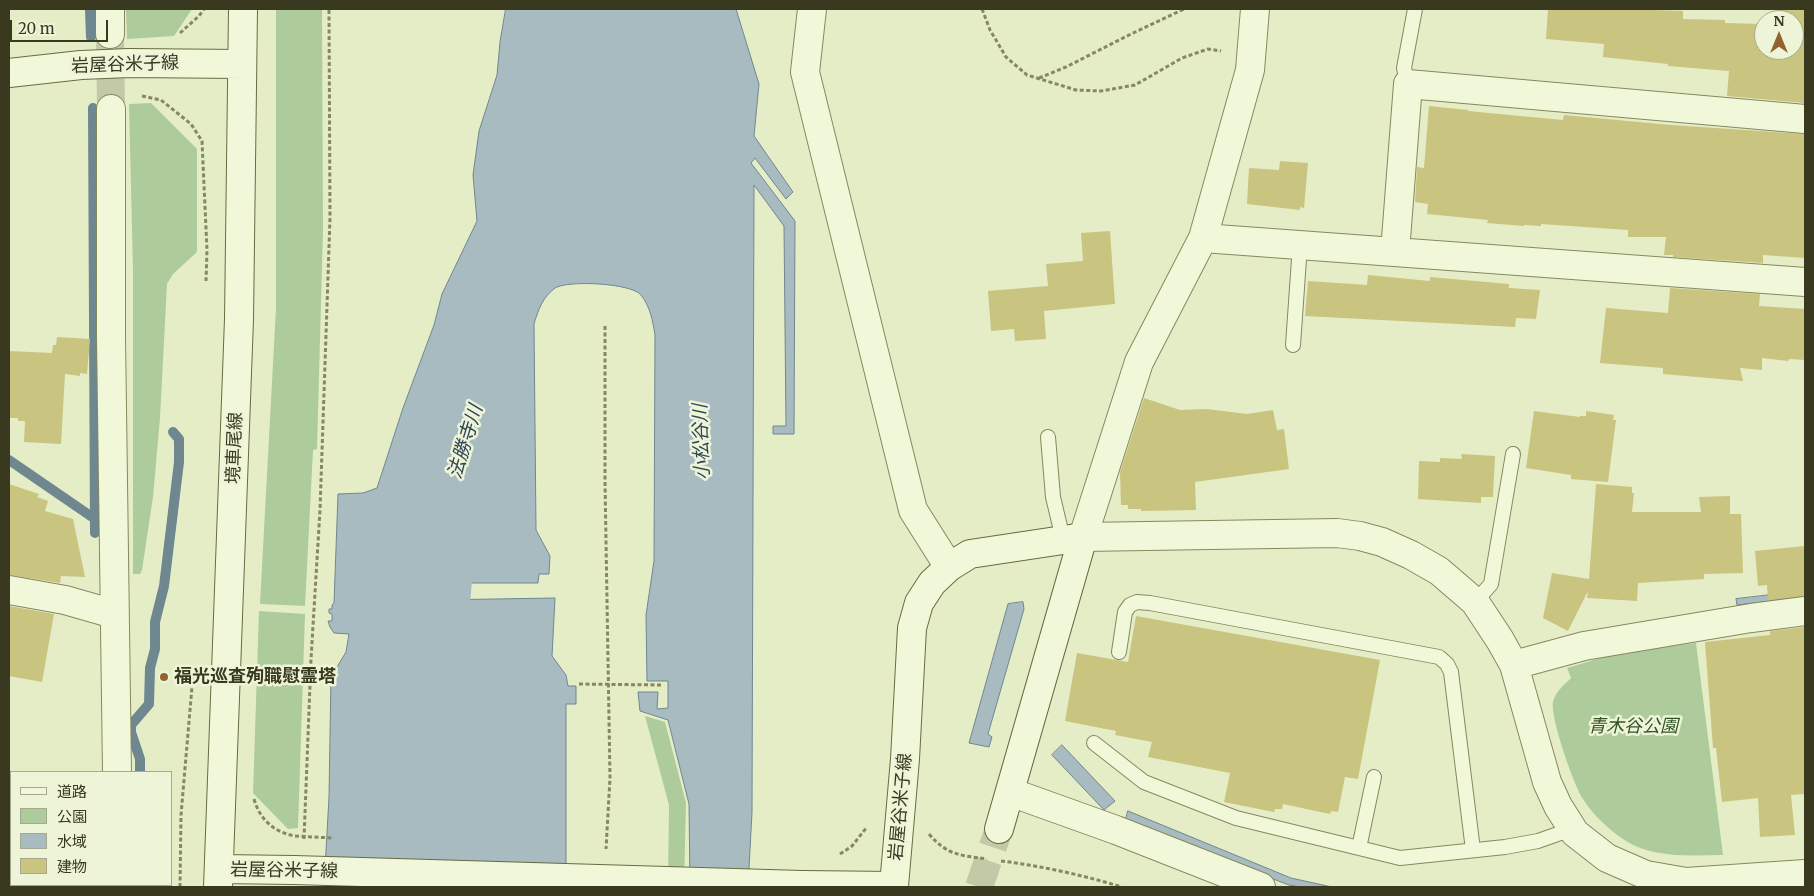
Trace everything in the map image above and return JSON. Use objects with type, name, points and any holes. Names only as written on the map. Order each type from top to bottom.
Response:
[{"type":"street","name":"境車尾線","points":[[219,878],[239,319],[243,9]]},
{"type":"street","points":[[812,9],[805,72],[809,91],[913,510],[949,567]]},
{"type":"street","points":[[999,829],[1010,792],[1073,538],[1139,362],[1203,238],[1250,70],[1255,9]]},
{"type":"street","name":"岩屋谷米子線","points":[[9,73],[81,65],[129,63],[242,64]]},
{"type":"street","points":[[1395,252],[1408,84],[1805,119]]},
{"type":"street","points":[[117,771],[110,336],[122,102]]},
{"type":"street","points":[[1203,238],[1805,282]]},
{"type":"street","name":"岩屋谷米子線","points":[[219,878],[294,870],[894,886],[905,759],[912,628],[919,603],[932,583],[949,567],[970,554],[1073,538],[1337,533],[1360,536],[1382,542],[1432,567],[1475,602],[1514,665],[1548,782],[1558,806],[1575,833],[1607,858],[1668,884],[1805,874]]},
{"type":"street","points":[[9,590],[65,600],[114,614]]},
{"type":"street","points":[[1514,665],[1584,646],[1750,618],[1805,611]]},
{"type":"street","points":[[1010,792],[1116,830],[1261,887]]},
{"type":"lane","points":[[1408,84],[1404,68],[1415,9]]},
{"type":"lane","points":[[1293,345],[1300,245]]},
{"type":"lane","points":[[1048,437],[1053,497],[1073,538]]},
{"type":"lane","points":[[1475,602],[1491,584],[1513,454]]},
{"type":"lane","points":[[1119,652],[1125,612],[1130,605],[1137,602],[1179,608],[1439,657],[1447,664],[1451,672],[1473,850]]},
{"type":"lane","points":[[1094,743],[1144,782],[1236,818],[1400,858],[1505,847],[1538,841],[1572,829]]},
{"type":"lane","points":[[1359,848],[1374,777]]},
{"type":"path","points":[[181,32],[204,9]]},
{"type":"path","points":[[304,840],[311,659],[320,510],[330,218],[329,9]]},
{"type":"path","points":[[982,9],[990,30],[1006,57],[1027,75],[1076,90],[1101,91],[1135,85],[1182,58],[1208,49],[1251,54]]},
{"type":"path","points":[[1038,79],[1184,9]]},
{"type":"path","points":[[122,102],[141,96],[161,100],[190,124],[202,141],[206,282]]},
{"type":"path","points":[[605,326],[605,482],[610,778],[606,857]]},
{"type":"path","points":[[180,887],[181,815],[193,670]]},
{"type":"path","points":[[579,684],[661,685]]},
{"type":"path","points":[[253,796],[259,812],[269,825],[283,834],[295,836]]},
{"type":"path","points":[[833,856],[852,846],[872,821]]},
{"type":"path","points":[[924,828],[938,845],[955,855],[1030,864],[1122,887]]},
{"type":"green space","points":[[126,9],[192,9],[174,36],[127,39]]},
{"type":"green space","points":[[276,9],[322,9],[323,231],[317,449],[313,450],[305,606],[260,604],[276,308]]},
{"type":"green space","points":[[151,103],[197,149],[197,252],[173,274],[167,284],[160,418],[153,497],[142,570],[140,574],[133,574],[133,271],[129,104]]},
{"type":"green space","points":[[259,611],[305,614],[298,828],[288,829],[253,793]]},
{"type":"green space","name":"青木谷公園","points":[[1696,643],[1723,855],[1673,855],[1649,851],[1626,841],[1608,828],[1592,811],[1579,792],[1564,751],[1553,710],[1553,702],[1556,695],[1571,678],[1567,668],[1620,652]]},
{"type":"green space","points":[[645,716],[665,722],[686,803],[684,887],[668,887],[669,805]]},
{"type":"water","name":"小松谷川","points":[[506,9],[736,9],[759,84],[754,136],[793,192],[786,199],[755,158],[751,163],[795,221],[794,434],[773,434],[773,426],[786,426],[784,226],[754,185],[752,812],[748,887],[690,887],[689,804],[668,720],[640,711],[638,692],[658,692],[657,709],[668,708],[668,681],[647,681],[646,615],[654,561],[655,335],[649,309],[641,295],[635,291],[613,285],[573,284],[555,288],[547,295],[541,304],[534,324],[536,530],[550,556],[549,574],[539,574],[538,583],[434,583],[434,600],[555,598],[552,656],[566,675],[568,686],[576,686],[576,704],[566,704],[566,887],[324,887],[329,797],[331,677],[346,652],[349,634],[334,633],[328,621],[332,621],[332,614],[329,613],[329,609],[332,609],[334,603],[338,494],[363,493],[377,488],[403,408],[434,325],[442,294],[477,221],[473,175],[479,131],[497,75]]},
{"type":"water","points":[[1805,591],[1805,597],[1737,605],[1736,599]]},
{"type":"water","points":[[1023,602],[1024,609],[988,734],[992,737],[989,747],[969,743],[1008,604]]},
{"type":"water","points":[[1062,745],[1115,801],[1104,810],[1052,755]]},
{"type":"water","points":[[1128,811],[1291,878],[1332,887],[1289,885],[1126,819]]},
{"type":"pier","points":[[761,84],[757,136],[795,192],[756,136]]},
{"type":"pier","points":[[755,189],[782,227],[784,424],[781,227],[756,192],[756,392]]},
{"type":"pier","points":[[772,435],[796,435],[773,436]]},
{"type":"building","points":[[1548,9],[1683,11],[1683,19],[1725,20],[1725,23],[1754,24],[1754,60],[1804,60],[1804,10],[1779,9],[1805,9],[1805,103],[1727,96],[1729,71],[1668,66],[1668,64],[1603,57],[1604,44],[1546,39]]},
{"type":"building","points":[[1429,106],[1563,120],[1564,115],[1671,125],[1805,134],[1805,258],[1763,255],[1763,263],[1673,257],[1673,255],[1664,255],[1666,237],[1628,237],[1628,230],[1541,224],[1541,226],[1524,226],[1487,223],[1488,220],[1427,214],[1428,204],[1415,202],[1417,167],[1424,168]]},
{"type":"building","points":[[1280,161],[1308,163],[1304,208],[1300,207],[1300,210],[1247,204],[1249,168],[1279,170]]},
{"type":"building","points":[[1110,231],[1115,304],[1044,311],[1046,339],[1015,341],[1014,329],[991,331],[988,291],[1048,286],[1046,264],[1083,261],[1081,233]]},
{"type":"building","points":[[1368,275],[1430,281],[1430,277],[1509,284],[1509,288],[1540,290],[1536,319],[1516,318],[1515,327],[1305,316],[1308,281],[1367,285]]},
{"type":"building","points":[[1670,288],[1760,294],[1759,306],[1805,309],[1805,360],[1789,359],[1788,361],[1762,358],[1762,370],[1740,368],[1743,381],[1663,374],[1663,368],[1600,363],[1606,308],[1668,313]]},
{"type":"building","points":[[57,337],[90,339],[87,374],[80,373],[80,376],[65,374],[61,444],[24,442],[25,421],[18,421],[18,418],[9,418],[9,351],[52,353]]},
{"type":"building","points":[[1144,398],[1180,410],[1207,409],[1247,414],[1273,410],[1277,430],[1284,429],[1289,469],[1195,482],[1196,510],[1141,511],[1141,509],[1128,509],[1128,505],[1121,505],[1120,472]]},
{"type":"building","points":[[1534,411],[1580,417],[1586,416],[1586,411],[1614,415],[1613,420],[1616,420],[1608,482],[1571,479],[1571,475],[1526,468]]},
{"type":"building","points":[[1461,454],[1495,456],[1493,497],[1481,497],[1481,503],[1418,499],[1419,461],[1440,462],[1440,458],[1462,459]]},
{"type":"building","points":[[9,484],[39,494],[37,497],[48,501],[45,511],[73,519],[85,577],[61,576],[60,583],[9,575]]},
{"type":"building","points":[[1596,484],[1632,487],[1632,493],[1634,493],[1632,512],[1701,512],[1699,497],[1730,496],[1730,514],[1741,514],[1743,573],[1704,574],[1704,579],[1638,583],[1637,601],[1587,598],[1588,591],[1568,631],[1543,618],[1552,573],[1589,579]]},
{"type":"building","points":[[1805,546],[1805,596],[1768,600],[1767,585],[1758,586],[1755,551]]},
{"type":"building","points":[[9,606],[54,614],[42,682],[9,676]]},
{"type":"building","points":[[1136,616],[1380,660],[1358,779],[1345,777],[1338,812],[1331,811],[1330,814],[1283,804],[1282,809],[1275,809],[1274,812],[1224,802],[1230,773],[1148,757],[1152,742],[1115,735],[1116,731],[1065,721],[1077,653],[1128,662]]},
{"type":"building","points":[[1805,627],[1805,794],[1791,795],[1795,835],[1760,837],[1758,798],[1722,802],[1716,748],[1713,748],[1705,642],[1770,635],[1770,631]]},
{"type":"waterway","points":[[90,9],[91,37]]},
{"type":"waterway","points":[[93,108],[95,533]]},
{"type":"waterway","points":[[140,771],[140,759],[131,732],[131,725],[149,704],[150,668],[155,649],[155,622],[164,586],[179,462],[179,439],[173,432]]},
{"type":"waterway","points":[[9,460],[95,519]]},
{"type":"waterway","name":"法勝寺川","points":[[433,680],[450,501]]},
{"type":"tunnel","points":[[110,34],[111,109]]},
{"type":"tunnel","points":[[979,887],[999,829]]},
{"type":"place","name":"福光巡査殉職慰霊塔","points":[[164,677]]}]
